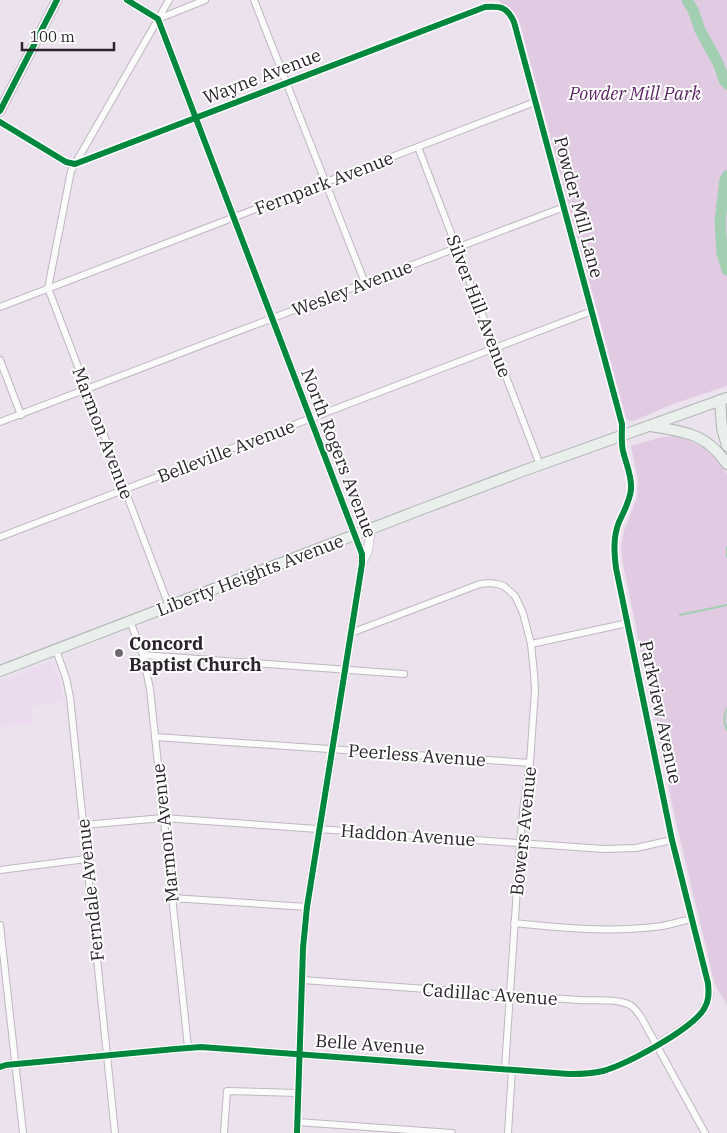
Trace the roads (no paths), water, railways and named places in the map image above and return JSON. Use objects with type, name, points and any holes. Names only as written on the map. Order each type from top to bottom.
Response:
[{"type":"main road","points":[[0,111],[57,0]]},
{"type":"main road","points":[[724,399],[727,411]]},
{"type":"main road","points":[[724,399],[722,428],[727,446]]},
{"type":"main road","name":"Liberty Heights Avenue","points":[[0,671],[540,465],[724,399]]},
{"type":"main road","points":[[649,426],[695,435],[714,448],[727,464]]},
{"type":"street","points":[[127,0],[158,19]]},
{"type":"street","points":[[48,288],[71,171],[169,0]]},
{"type":"street","points":[[158,19],[205,0]]},
{"type":"street","points":[[254,0],[365,283]]},
{"type":"street","name":"Wayne Avenue","points":[[75,164],[485,7]]},
{"type":"street","name":"Powder Mill Lane","points":[[485,7],[502,7],[508,11],[514,22],[622,424],[622,436]]},
{"type":"street","name":"North Rogers Avenue","points":[[158,19],[362,554],[346,670],[306,907],[297,1133]]},
{"type":"street","name":"Fernpark Avenue","points":[[0,307],[535,102]]},
{"type":"street","points":[[0,122],[66,162],[75,164]]},
{"type":"street","name":"Silver Hill Avenue","points":[[418,147],[540,465]]},
{"type":"street","name":"Wesley Avenue","points":[[0,422],[564,208]]},
{"type":"street","name":"Marmon Avenue","points":[[48,288],[170,606]]},
{"type":"street","name":"Belleville Avenue","points":[[0,537],[592,311]]},
{"type":"street","points":[[0,360],[21,414]]},
{"type":"street","name":"Parkview Avenue","points":[[622,436],[622,449],[631,488],[628,505],[617,529],[614,546],[616,568],[672,840],[708,983],[709,994]]},
{"type":"street","points":[[362,564],[368,550],[371,529]]},
{"type":"street","name":"Bowers Avenue","points":[[351,633],[480,584],[489,583],[504,586],[515,596],[523,613],[531,644],[535,690],[530,763],[524,803],[514,923],[510,996],[508,1133]]},
{"type":"street","name":"Marmon Avenue","points":[[130,621],[143,655],[150,689],[188,1048]]},
{"type":"street","points":[[531,644],[628,624]]},
{"type":"street","name":"Ferndale Avenue","points":[[56,650],[70,696],[116,1133]]},
{"type":"street","points":[[143,655],[404,674]]},
{"type":"street","name":"Peerless Avenue","points":[[155,737],[530,763]]},
{"type":"street","name":"Haddon Avenue","points":[[83,825],[163,818],[520,844],[616,849],[636,848],[672,840]]},
{"type":"street","points":[[0,870],[86,859]]},
{"type":"street","points":[[172,898],[306,907]]},
{"type":"street","points":[[514,923],[600,929],[652,927],[692,918]]},
{"type":"street","points":[[0,924],[23,1133]]},
{"type":"street","name":"Cadillac Avenue","points":[[302,980],[510,996],[618,1001],[624,1003],[635,1009],[641,1017],[705,1133]]},
{"type":"street","name":"Belle Avenue","points":[[0,1067],[188,1048],[213,1048],[569,1074],[593,1073],[617,1066],[657,1045],[691,1023],[704,1010],[709,994]]},
{"type":"street","points":[[224,1133],[227,1091],[298,1093]]},
{"type":"street","points":[[298,1122],[452,1133]]},
{"type":"waterway","points":[[687,0],[727,84]]},
{"type":"waterway","points":[[727,176],[720,221],[722,253],[727,270]]},
{"type":"waterway","points":[[727,547],[727,557]]},
{"type":"waterway","points":[[680,615],[727,605]]},
{"type":"waterway","points":[[727,709],[724,720],[727,730]]},
{"type":"place","name":"Concord Baptist Church","points":[[119,653]]},
{"type":"park label","name":"Powder Mill Park","points":[[635,93]]}]
